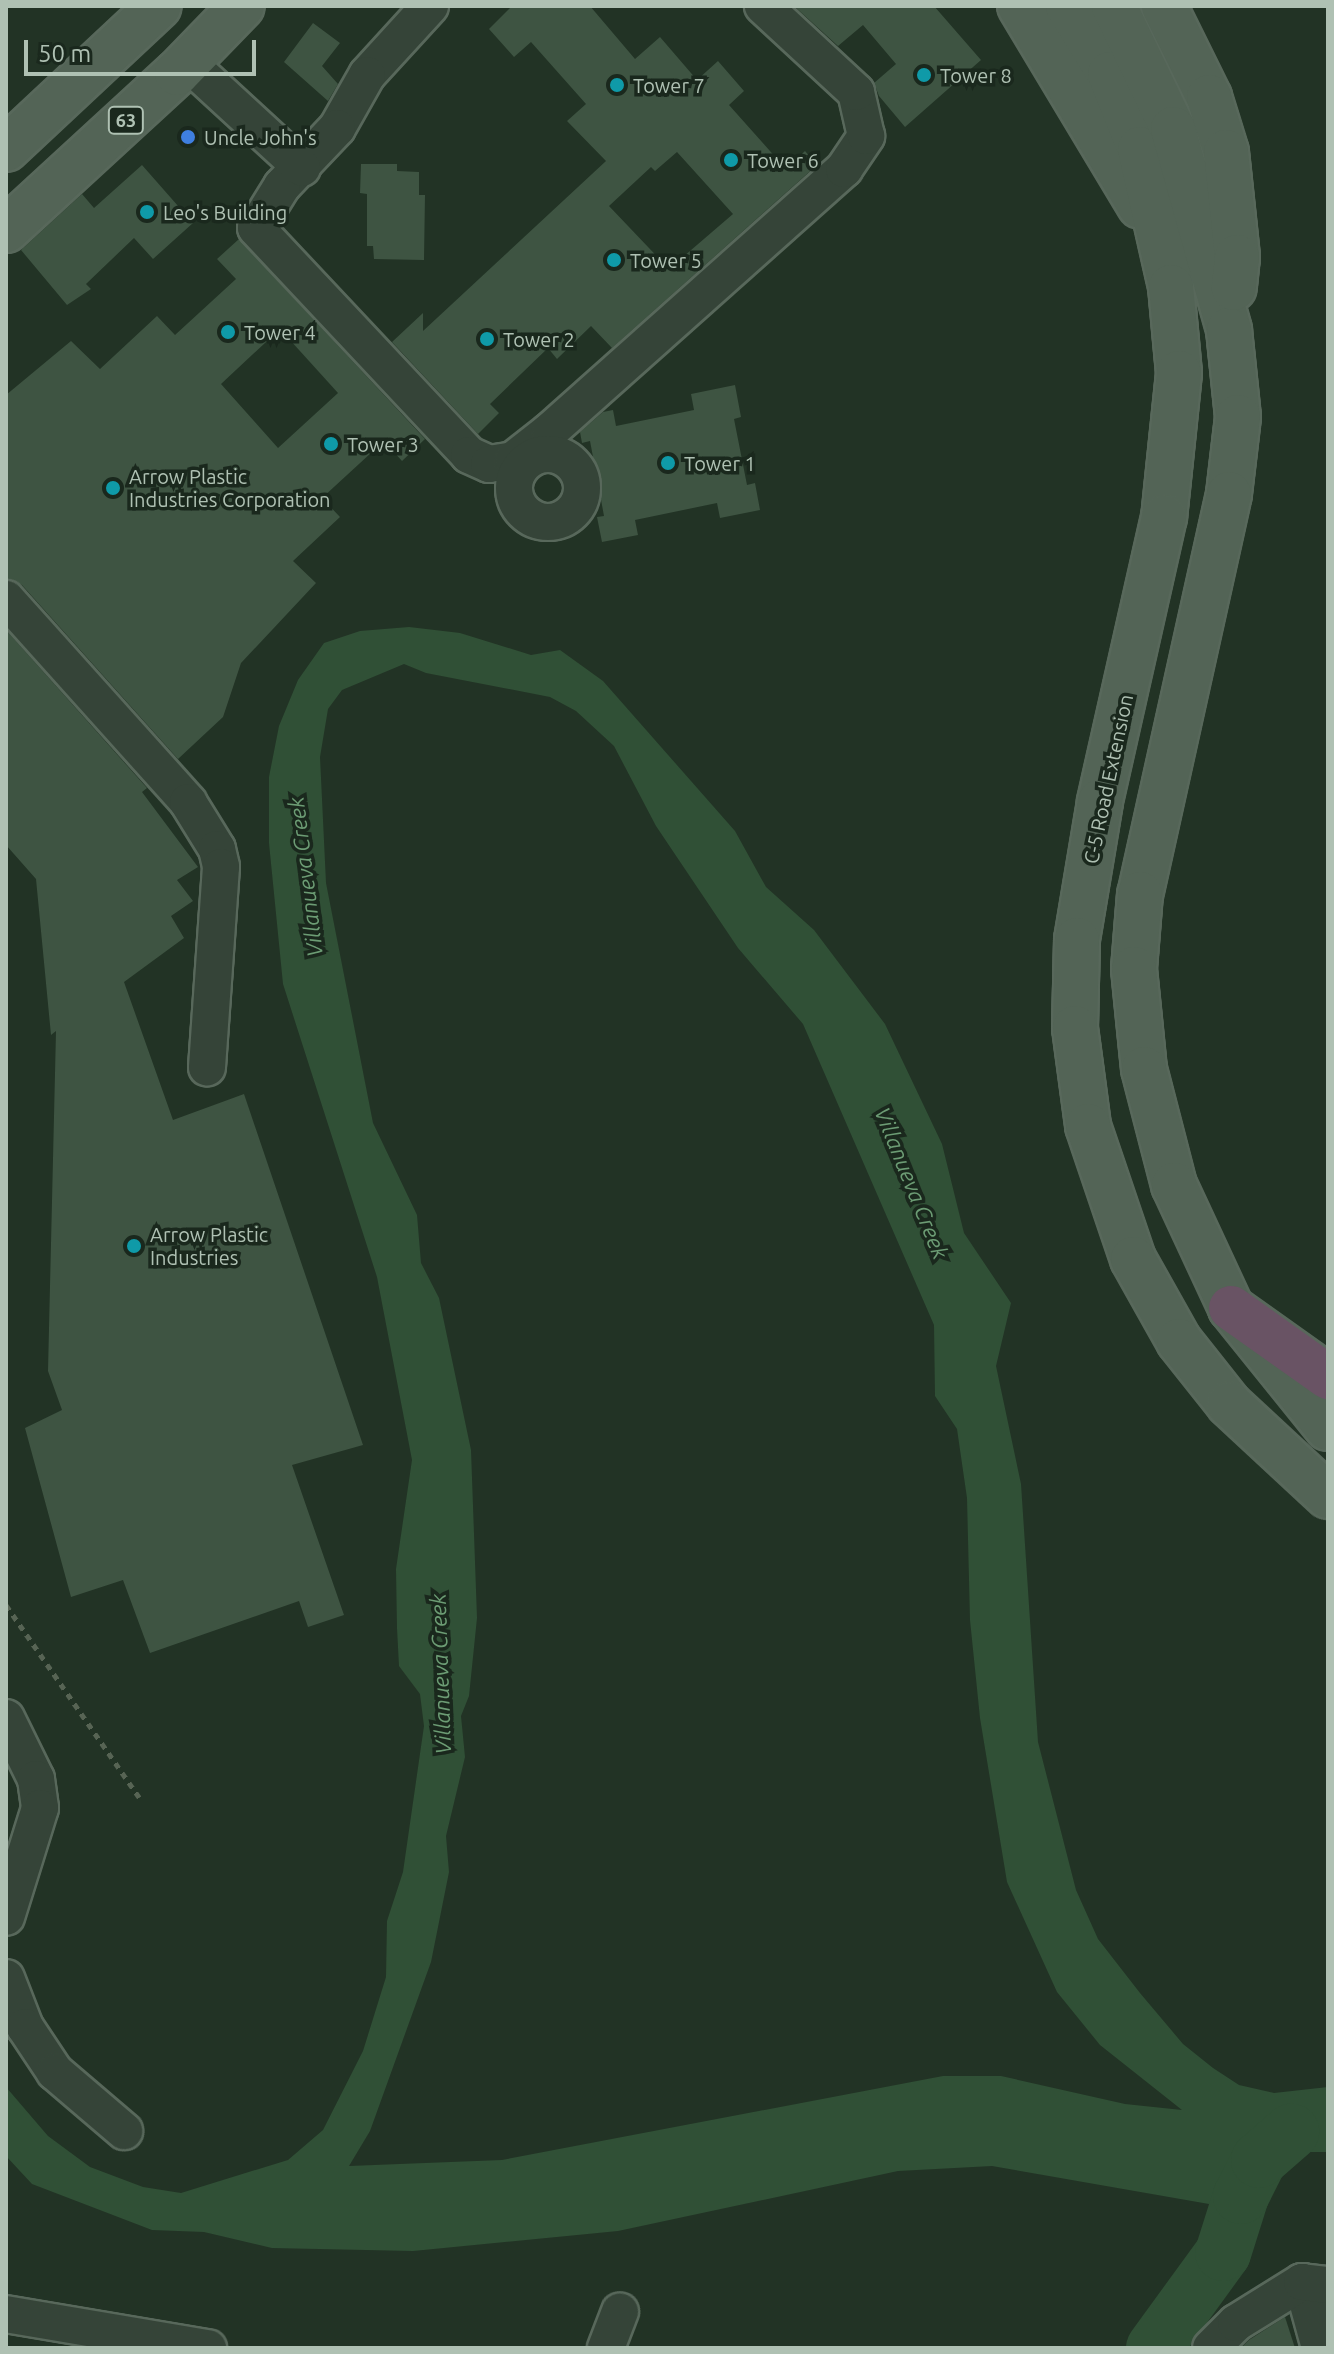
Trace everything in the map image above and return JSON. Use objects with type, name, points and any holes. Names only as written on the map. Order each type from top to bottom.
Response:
[{"type":"highway","points":[[1231,1308],[1328,1377]]},
{"type":"main road","points":[[6,149],[159,6]]},
{"type":"main road","name":"63","points":[[6,230],[188,63],[242,6]]},
{"type":"main road","points":[[1020,6],[1163,244]]},
{"type":"main road","name":"C-5 Road Extension","points":[[1068,6],[1126,66],[1173,129],[1229,330],[1238,417],[1229,494],[1148,851],[1134,969],[1144,1069],[1160,1141],[1190,1226],[1231,1308],[1328,1428]]},
{"type":"main road","name":"C-5 Road Extension","points":[[1114,6],[1140,149],[1163,244],[1179,373],[1172,471],[1100,802],[1079,926],[1074,985],[1080,1079],[1098,1167],[1113,1213],[1166,1320],[1229,1404],[1328,1496]]},
{"type":"main road","points":[[1164,6],[1209,97],[1226,152],[1237,257],[1229,330]]},
{"type":"street","points":[[430,6],[367,75],[337,128],[282,186],[256,228],[469,455],[489,464],[517,463],[554,443],[844,169],[866,136],[856,92],[763,6]]},
{"type":"street","points":[[188,63],[302,168]]},
{"type":"street","points":[[517,463],[514,492],[519,506],[528,516],[554,522],[576,507],[581,495],[577,470],[554,443]]},
{"type":"street","points":[[6,599],[188,802],[217,849],[221,867],[207,1068]]},
{"type":"street","points":[[6,1718],[36,1779],[40,1808],[6,1917]]},
{"type":"street","points":[[6,1978],[25,2027],[55,2072],[124,2131]]},
{"type":"street","points":[[1211,2348],[1236,2323],[1315,2284],[1320,2348]]},
{"type":"street","points":[[606,2348],[620,2312]]},
{"type":"street","points":[[6,2314],[208,2348]]},
{"type":"path","points":[[6,1605],[139,1797]]},
{"type":"water","name":"Villanueva Creek","points":[[409,627],[460,633],[531,655],[560,650],[603,681],[735,831],[766,887],[814,930],[885,1024],[942,1144],[964,1233],[1011,1303],[996,1366],[1021,1484],[1038,1742],[1076,1890],[1098,1939],[1183,2044],[1213,2068],[1239,2085],[1274,2093],[1328,2087],[1328,2152],[1288,2152],[1209,2204],[992,2166],[898,2171],[618,2231],[413,2251],[272,2248],[204,2232],[152,2230],[32,2184],[6,2156],[6,2087],[48,2136],[90,2167],[143,2187],[181,2193],[288,2160],[323,2130],[363,2051],[386,1977],[387,1921],[403,1872],[424,1726],[420,1694],[399,1666],[397,1628],[396,1569],[412,1460],[377,1277],[283,984],[269,843],[269,777],[279,726],[298,680],[324,643],[360,631]],"holes":[[[404,664],[426,673],[550,697],[576,711],[614,746],[656,826],[738,948],[803,1024],[934,1325],[935,1396],[957,1429],[967,1498],[970,1620],[980,1718],[1007,1882],[1057,1992],[1100,2045],[1182,2110],[1125,2104],[1001,2076],[943,2076],[502,2160],[349,2166],[370,2131],[431,1962],[449,1872],[446,1836],[465,1757],[461,1716],[469,1696],[477,1618],[471,1450],[439,1298],[421,1263],[417,1215],[373,1123],[326,883],[320,757],[328,709],[342,690]]]},
{"type":"building","points":[[512,6],[590,6],[635,59],[660,37],[697,80],[718,61],[744,91],[729,105],[786,169],[805,151],[817,165],[612,348],[591,326],[557,359],[548,348],[490,404],[499,413],[478,434],[392,342],[423,313],[423,331],[606,161],[567,121],[586,104],[531,42],[514,57],[489,29]],"holes":[[[677,152],[733,214],[669,269],[609,206],[651,167],[655,171]]]},
{"type":"building","name":"Tower 8","points":[[794,6],[934,6],[981,60],[905,127],[879,96],[874,83],[896,64],[863,25],[838,46]]},
{"type":"building","points":[[313,23],[340,43],[322,66],[338,84],[328,101],[284,62]]},
{"type":"building","points":[[361,164],[397,164],[397,171],[419,172],[419,195],[425,195],[424,260],[374,259],[373,246],[367,246],[367,194],[360,193]]},
{"type":"building","points":[[142,165],[193,223],[153,259],[134,238],[86,284],[91,289],[67,305],[21,250],[82,194],[94,208]]},
{"type":"building","name":"Arrow Plastic Industries Corporation","points":[[239,239],[425,439],[402,461],[384,441],[322,498],[340,517],[293,561],[316,583],[241,663],[223,717],[178,759],[22,585],[6,579],[6,395],[71,341],[100,369],[157,316],[175,335],[236,279],[217,259]],"holes":[[[280,329],[338,393],[278,448],[221,384]]]},
{"type":"building","name":"Tower 1","points":[[735,385],[741,417],[734,419],[747,485],[755,483],[760,510],[720,518],[717,503],[635,520],[638,535],[602,542],[597,517],[604,516],[590,441],[582,443],[580,432],[603,412],[613,410],[616,426],[694,410],[691,394]]},
{"type":"building","points":[[6,630],[147,788],[142,792],[198,867],[177,880],[193,901],[171,916],[184,938],[124,982],[173,1120],[244,1094],[363,1445],[292,1465],[344,1615],[308,1627],[299,1601],[150,1653],[123,1580],[71,1597],[25,1428],[62,1410],[48,1371],[56,1031],[51,1035],[36,879],[6,845]]},
{"type":"building","points":[[1285,2317],[1295,2348],[1241,2348],[1249,2340]]},
{"type":"waterway","points":[[1154,2348],[1223,2253],[1241,2196],[1259,2160],[1291,2132]]},
{"type":"place","name":"Tower 8","points":[[924,75]]},
{"type":"place","name":"Tower 7","points":[[617,85]]},
{"type":"place","name":"Uncle John's","points":[[188,137]]},
{"type":"place","name":"Tower 6","points":[[731,160]]},
{"type":"place","name":"Leo's Building","points":[[147,212]]},
{"type":"place","name":"Tower 5","points":[[614,260]]},
{"type":"place","name":"Tower 4","points":[[228,332]]},
{"type":"place","name":"Tower 2","points":[[487,339]]},
{"type":"place","name":"Tower 3","points":[[331,444]]},
{"type":"place","name":"Tower 1","points":[[668,463]]},
{"type":"place","name":"Arrow Plastic Industries Corporation","points":[[113,488]]},
{"type":"place","name":"Arrow Plastic Industries","points":[[134,1246]]}]
